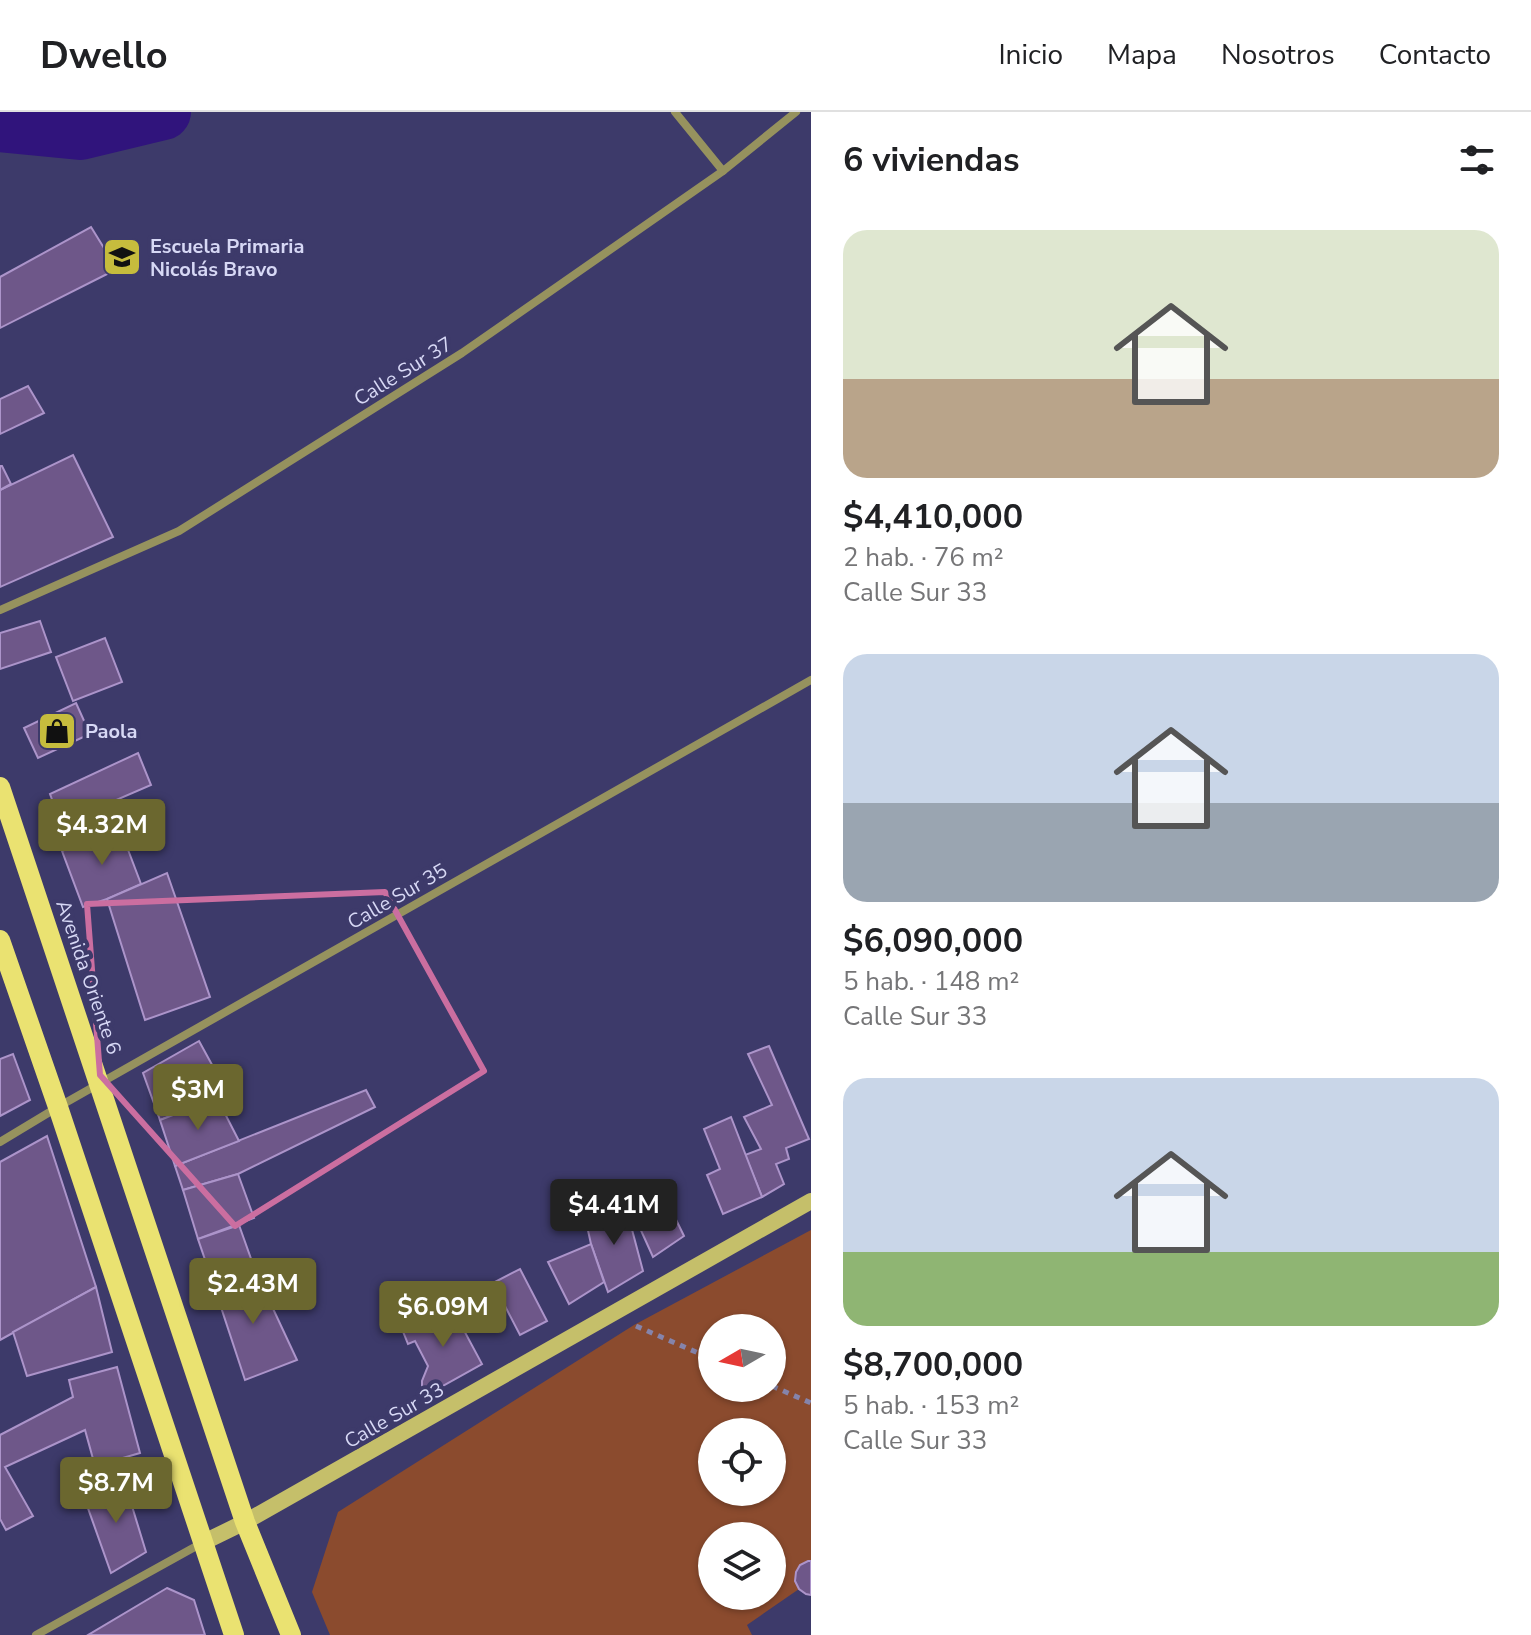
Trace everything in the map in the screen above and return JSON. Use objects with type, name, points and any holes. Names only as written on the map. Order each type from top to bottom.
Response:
[{"type":"main road","name":"Avenida Oriente 6","points":[[0,787],[245,1522],[291,1635]]},
{"type":"main road","points":[[0,940],[234,1635]]},
{"type":"street","points":[[675,112],[723,171]]},
{"type":"street","name":"Calle Sur 37","points":[[0,610],[179,531],[462,353],[723,171],[796,112]]},
{"type":"street","name":"Calle Sur 35","points":[[0,1142],[811,680]]},
{"type":"street","name":"Calle Sur 33","points":[[36,1635],[245,1522],[811,1201]]},
{"type":"path","points":[[634,1325],[698,1353]]},
{"type":"path","points":[[786,1392],[811,1403]]},
{"type":"highlighted area","points":[[385,892],[484,1071],[235,1226],[100,1075],[87,904]]},
{"type":"shaded area","points":[[811,1230],[811,1561],[797,1571],[799,1589],[786,1598],[786,1522],[698,1522],[698,1610],[769,1610],[747,1625],[752,1635],[330,1635],[312,1592],[338,1512],[634,1325]]},
{"type":"building","points":[[91,227],[117,269],[0,328],[0,277]]},
{"type":"building","points":[[28,386],[44,413],[0,434],[0,399]]},
{"type":"building","points":[[73,455],[113,537],[0,587],[0,490]]},
{"type":"building","points":[[0,466],[11,484],[0,490]]},
{"type":"building","points":[[40,621],[51,652],[0,669],[0,633]]},
{"type":"building","points":[[105,638],[122,682],[73,701],[56,657]]},
{"type":"building","name":"Paola","points":[[76,703],[90,734],[38,758],[24,728]]},
{"type":"building","points":[[138,753],[151,785],[61,824],[50,794]]},
{"type":"building","points":[[119,826],[141,884],[83,907],[62,851]]},
{"type":"building","points":[[167,873],[210,997],[145,1020],[107,899]]},
{"type":"building","points":[[199,1041],[228,1094],[160,1120],[143,1073]]},
{"type":"building","points":[[769,1046],[809,1139],[786,1148],[789,1159],[776,1164],[784,1184],[762,1197],[745,1155],[761,1149],[744,1117],[772,1105],[748,1054]]},
{"type":"building","points":[[13,1054],[30,1100],[0,1116],[0,1059]]},
{"type":"building","points":[[366,1090],[375,1107],[238,1174],[183,1190],[175,1166]]},
{"type":"building","points":[[217,1098],[239,1141],[175,1166],[160,1120]]},
{"type":"building","points":[[731,1117],[762,1197],[723,1214],[707,1175],[720,1169],[704,1129]]},
{"type":"building","points":[[47,1136],[96,1287],[0,1340],[0,1162]]},
{"type":"building","points":[[238,1174],[254,1218],[198,1239],[183,1190]]},
{"type":"building","points":[[662,1191],[684,1236],[653,1257],[629,1204]]},
{"type":"building","points":[[626,1207],[643,1271],[608,1292],[585,1217]]},
{"type":"building","points":[[239,1225],[255,1270],[214,1286],[198,1239]]},
{"type":"building","points":[[591,1244],[604,1282],[569,1304],[548,1262]]},
{"type":"building","points":[[520,1269],[547,1321],[520,1335],[493,1283]]},
{"type":"building","points":[[255,1270],[297,1360],[245,1380],[214,1286]]},
{"type":"building","points":[[96,1287],[112,1352],[27,1376],[13,1332]]},
{"type":"building","points":[[452,1308],[482,1364],[430,1393],[422,1388],[428,1366],[415,1341],[408,1344],[402,1329]]},
{"type":"building","points":[[117,1367],[140,1453],[95,1466],[85,1430],[5,1467],[33,1516],[6,1530],[0,1519],[0,1435],[73,1397],[69,1380]]},
{"type":"building","points":[[124,1480],[146,1552],[111,1573],[84,1497]]},
{"type":"building","points":[[811,1561],[811,1595],[799,1589],[795,1581],[800,1565]]},
{"type":"building","points":[[167,1588],[194,1600],[205,1635],[88,1635]]},
{"type":"waterway","points":[[0,124],[80,132],[163,112]]},
{"type":"place","name":"Escuela Primaria Nicolás Bravo","points":[[122,257]]},
{"type":"place","name":"Paola","points":[[57,731]]}]
